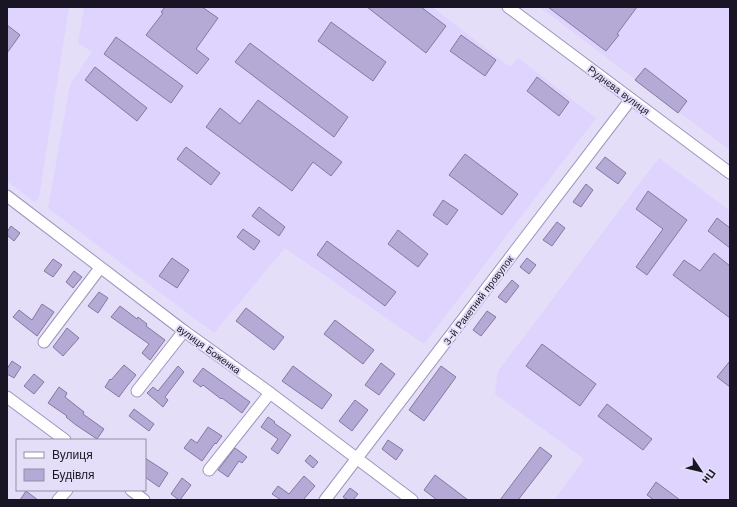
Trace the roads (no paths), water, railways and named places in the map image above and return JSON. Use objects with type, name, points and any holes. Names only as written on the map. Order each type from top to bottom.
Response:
[{"type":"street","name":"Руднєва вулиця","points":[[508,7],[730,173]]},
{"type":"street","name":"3-й Ракетний провулок","points":[[325,500],[632,99]]},
{"type":"street","name":"вулиця Боженка","points":[[9,202],[100,268],[184,332],[270,393],[412,500]]},
{"type":"street","points":[[44,342],[100,268]]},
{"type":"street","points":[[137,391],[184,332]]},
{"type":"street","points":[[209,470],[270,393]]},
{"type":"street","points":[[7,397],[64,439]]},
{"type":"street","points":[[58,500],[66,491]]},
{"type":"street","points":[[132,491],[144,500]]}]
